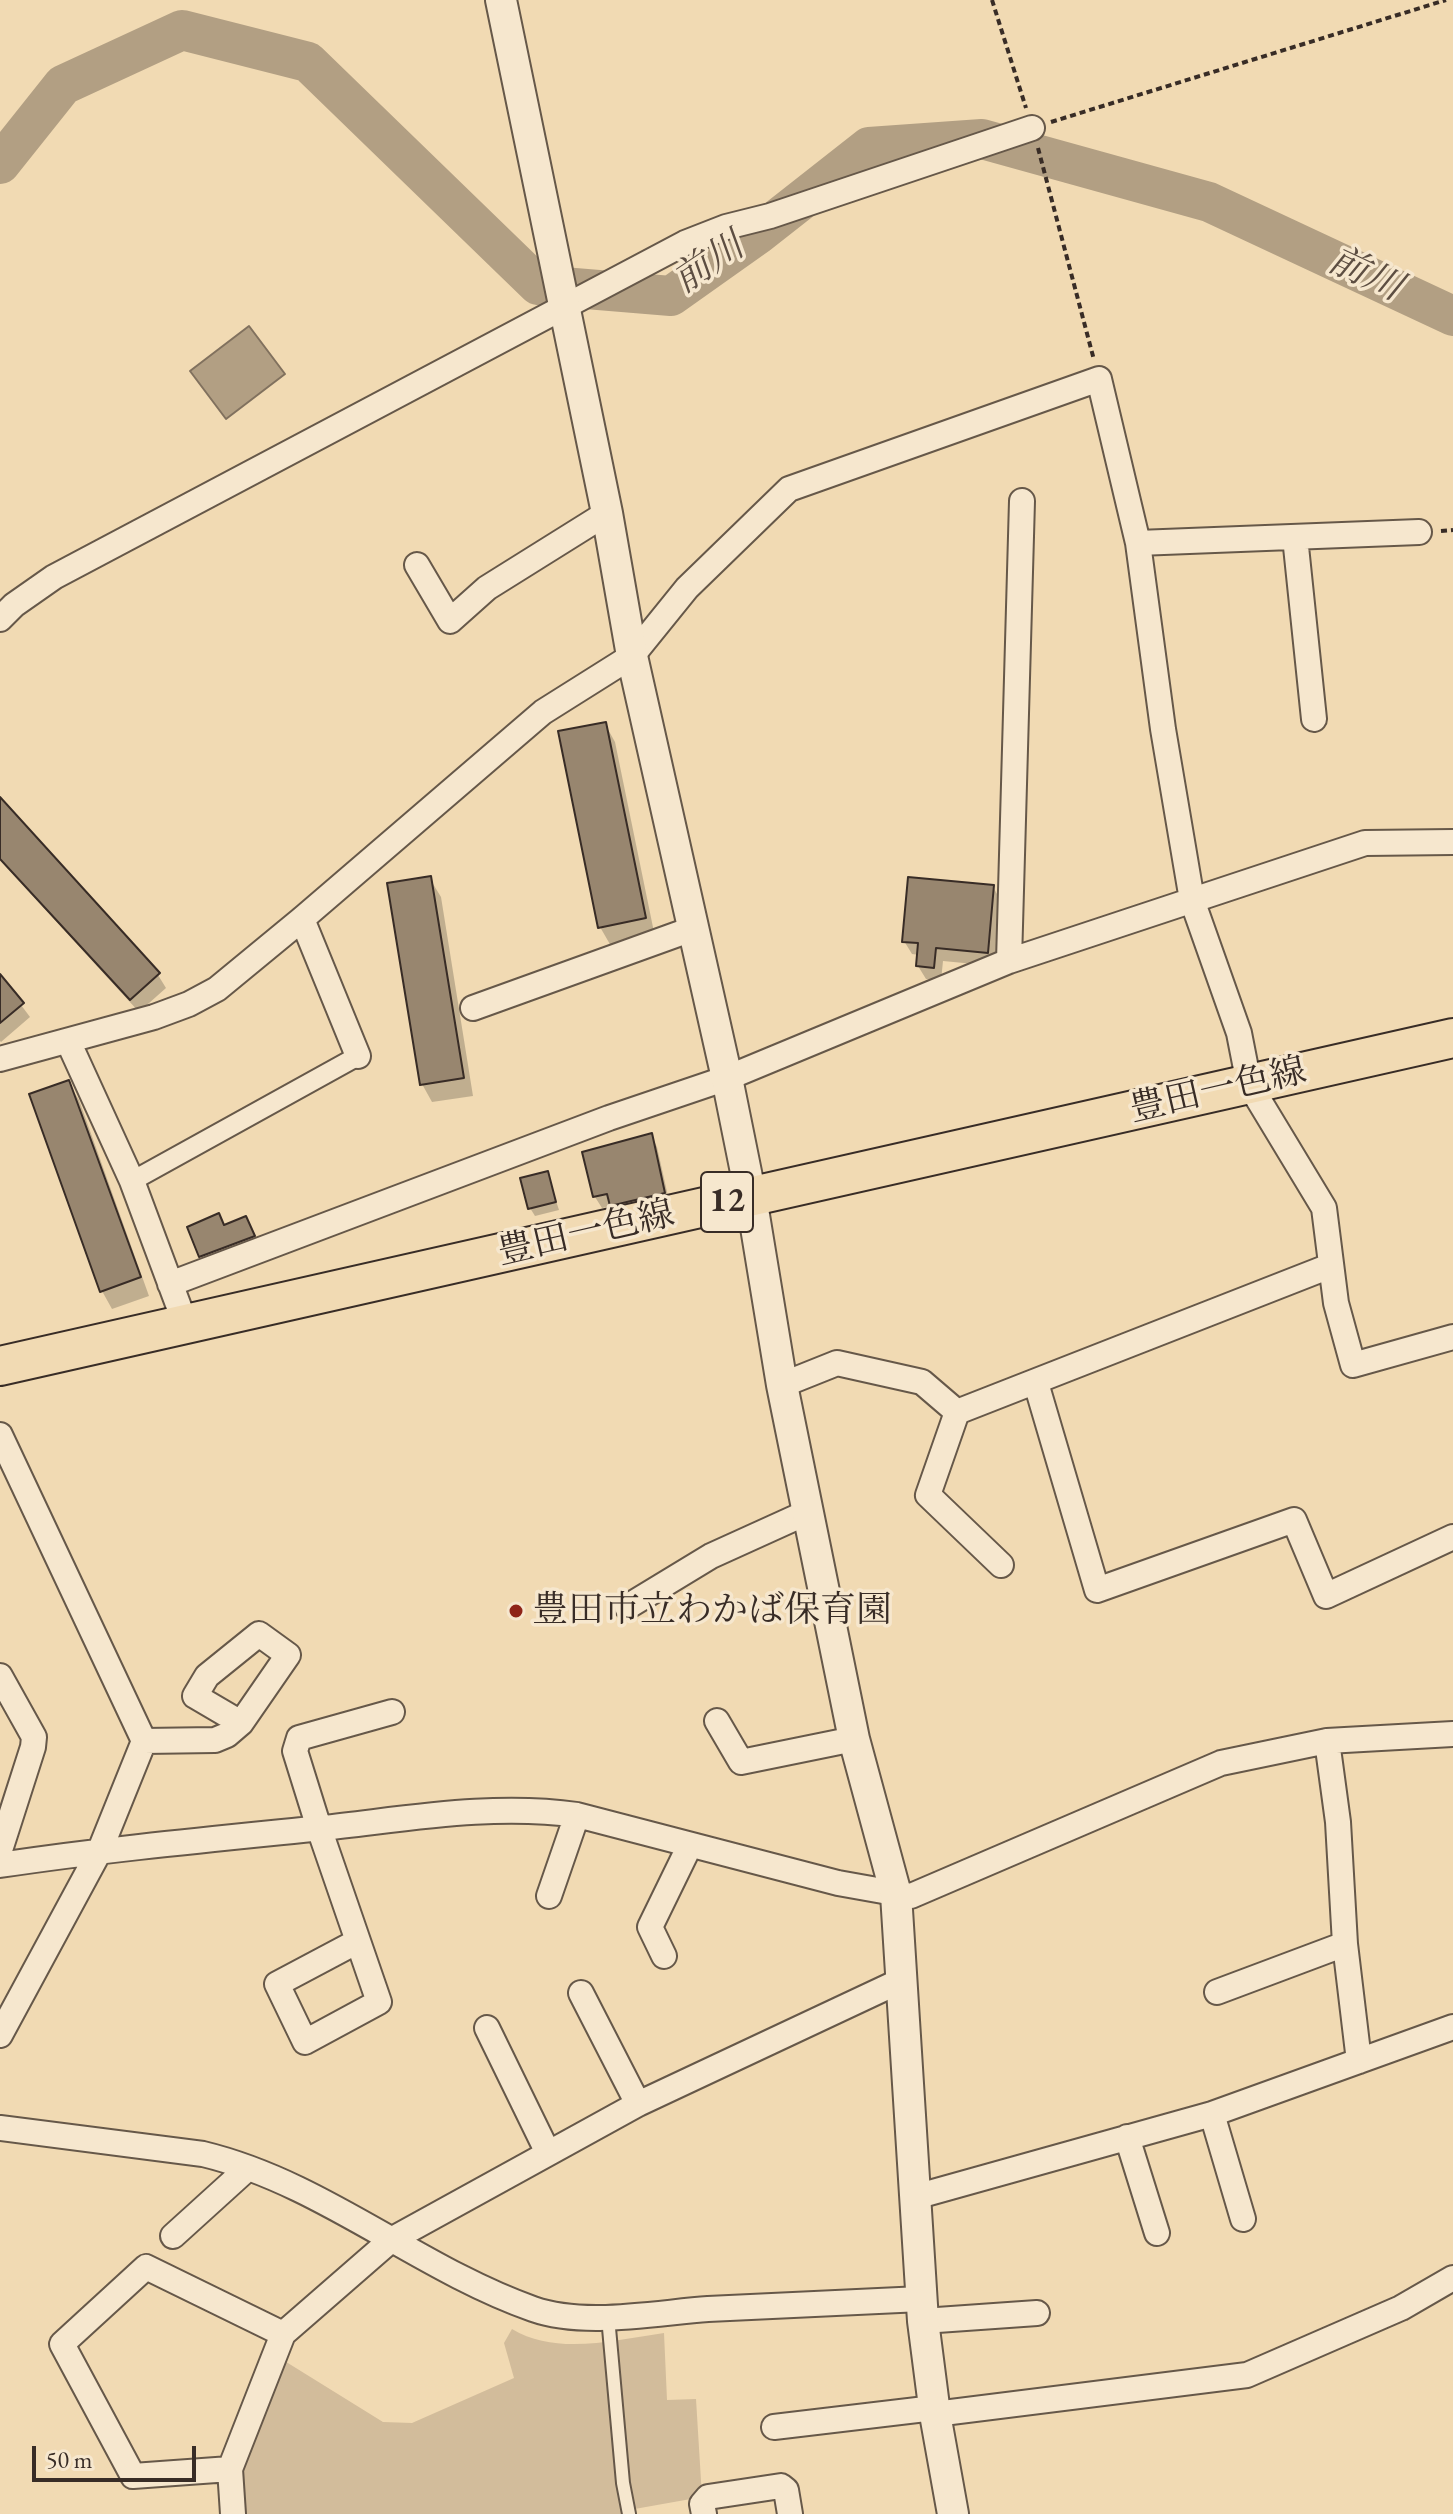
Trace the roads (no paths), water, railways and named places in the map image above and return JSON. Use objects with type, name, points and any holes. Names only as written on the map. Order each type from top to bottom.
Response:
[{"type":"main road","name":"豊田一色線","points":[[0,1366],[1453,1038]]},
{"type":"street","points":[[501,0],[607,513],[632,656],[727,1078],[751,1197],[782,1385],[854,1739],[896,1894],[922,2310],[934,2411],[953,2514]]},
{"type":"street","points":[[0,619],[14,605],[54,577],[685,243],[1032,128]]},
{"type":"street","points":[[0,1059],[189,1004],[217,989],[543,712],[632,656],[687,588],[789,489],[1099,379],[1138,543],[1163,729],[1192,900],[1239,1033],[1249,1084],[1324,1208],[1336,1303],[1353,1365],[1453,1337]]},
{"type":"street","points":[[1009,961],[1022,501]]},
{"type":"street","points":[[417,565],[450,621],[487,588],[607,513]]},
{"type":"street","points":[[1138,543],[1419,532]]},
{"type":"street","points":[[1295,537],[1314,719]]},
{"type":"street","points":[[170,1284],[609,1118],[727,1078],[1009,961],[1365,843],[1453,842]]},
{"type":"street","points":[[132,1181],[358,1056],[302,919]]},
{"type":"street","points":[[473,1008],[692,929]]},
{"type":"street","points":[[68,1041],[132,1181],[185,1323]]},
{"type":"street","points":[[957,1412],[1330,1266]]},
{"type":"street","points":[[782,1385],[837,1363],[922,1382],[957,1412]]},
{"type":"street","points":[[1036,1383],[1097,1590],[1294,1520],[1326,1596],[1453,1537]]},
{"type":"street","points":[[957,1412],[928,1495],[1001,1565]]},
{"type":"street","points":[[0,1435],[144,1741],[100,1850],[0,2035]]},
{"type":"street","points":[[627,1607],[711,1556],[808,1512]]},
{"type":"street","points":[[0,1676],[6,1696],[34,1737],[0,1850]]},
{"type":"street","points":[[358,1941],[277,1984],[305,2042],[379,2002],[295,1751],[299,1738],[392,1712]]},
{"type":"street","points":[[717,1721],[741,1762],[854,1739]]},
{"type":"street","points":[[144,1741],[215,1740],[241,1723]]},
{"type":"street","points":[[0,1865],[100,1850],[508,1809],[577,1815],[838,1883],[911,1896],[1221,1763],[1327,1741],[1453,1734]]},
{"type":"street","points":[[1327,1741],[1338,1822],[1345,1944],[1359,2061]]},
{"type":"street","points":[[549,1896],[577,1815]]},
{"type":"street","points":[[664,1956],[650,1927],[690,1845]]},
{"type":"street","points":[[1217,1992],[1345,1944]]},
{"type":"street","points":[[233,2514],[230,2469],[283,2334],[391,2240],[638,2104],[900,1981]]},
{"type":"street","points":[[581,1993],[638,2104]]},
{"type":"street","points":[[915,2197],[1212,2114],[1453,2027]]},
{"type":"street","points":[[487,2028],[548,2153]]},
{"type":"street","points":[[1212,2114],[1243,2219]]},
{"type":"street","points":[[0,2128],[203,2154],[248,2168],[310,2193],[472,2284],[552,2314],[608,2317],[922,2310],[1037,2313]]},
{"type":"street","points":[[1127,2137],[1157,2233]]},
{"type":"street","points":[[173,2236],[248,2168]]},
{"type":"street","points":[[230,2469],[133,2476],[62,2344],[146,2267],[283,2334]]},
{"type":"street","points":[[774,2427],[1247,2375],[1401,2308],[1453,2278]]},
{"type":"street","points":[[704,2514],[702,2504],[708,2497],[781,2486],[786,2490],[790,2514]]},
{"type":"lane","points":[[608,2317],[623,2483],[629,2514]]},
{"type":"waterway","name":"前川","points":[[0,164],[63,85],[182,30],[308,62],[538,285],[671,296],[757,235],[869,147],[982,139],[1209,202],[1453,316]]},
{"type":"place","name":"豊田市立わかば保育園","points":[[516,1611]]}]
